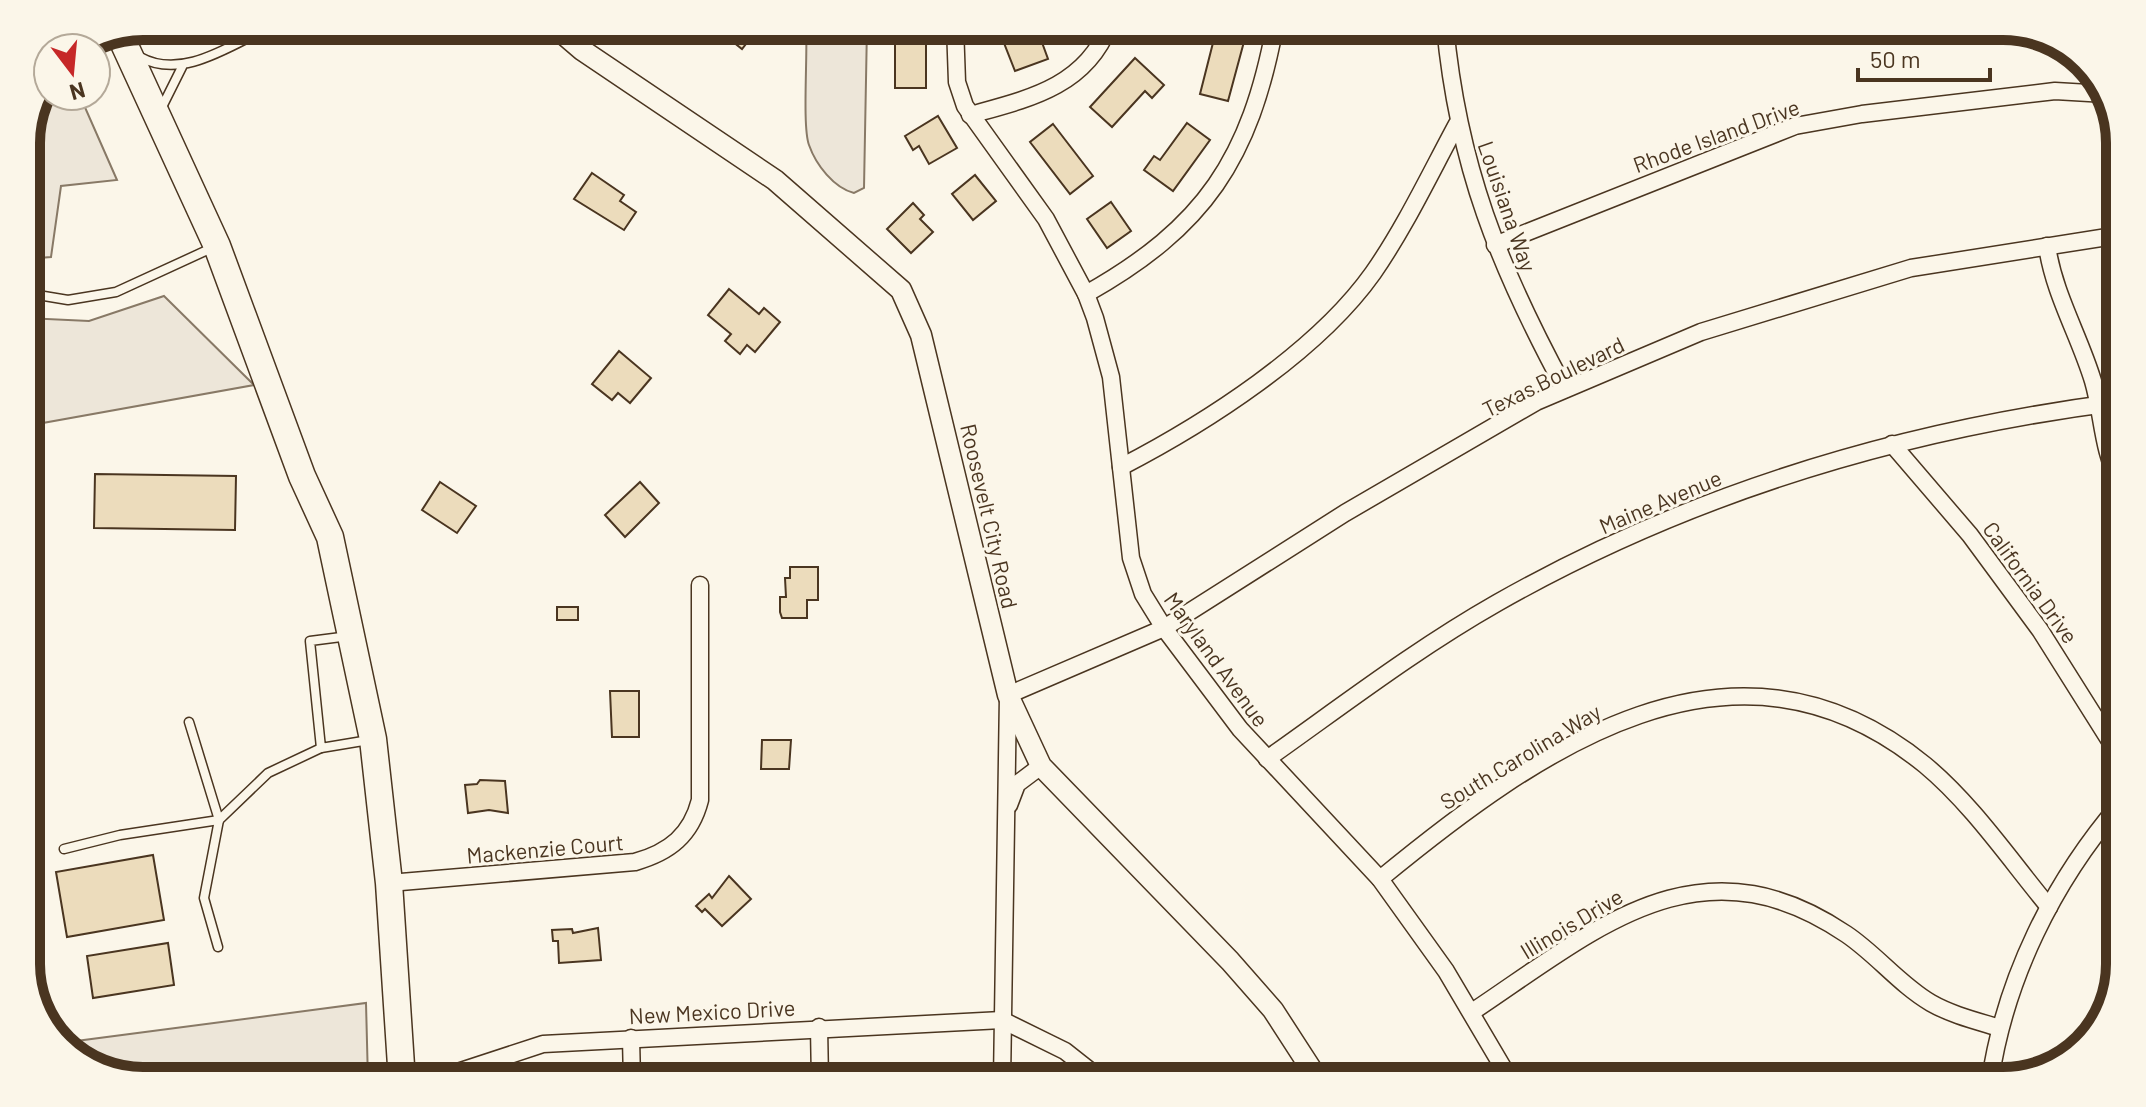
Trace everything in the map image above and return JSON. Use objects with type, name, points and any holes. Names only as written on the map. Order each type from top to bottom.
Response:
[{"type":"main road","points":[[123,42],[217,246],[302,476],[330,537],[373,739],[389,883],[401,1067]]},
{"type":"street","name":"Roosevelt City Road","points":[[570,40],[775,180],[901,290],[921,335],[1008,695],[1041,766],[1230,961],[1273,1010],[1310,1067]]},
{"type":"street","name":"Maryland Avenue","points":[[956,40],[957,82],[970,115],[1031,196],[1086,294],[1111,377],[1136,576],[1164,628],[1267,759],[1380,879],[1472,1012],[1503,1067]]},
{"type":"street","points":[[970,115],[1034,97],[1065,83],[1092,56],[1101,40]]},
{"type":"street","points":[[1086,294],[1153,252],[1191,218],[1217,186],[1255,105],[1271,40]]},
{"type":"street","name":"Louisiana Way","points":[[1447,40],[1457,124],[1469,171],[1513,290],[1565,389]]},
{"type":"street","name":"Rhode Island Drive","points":[[1495,245],[1795,126],[1862,114],[2055,91],[2093,93]]},
{"type":"street","points":[[1121,467],[1219,410],[1340,312],[1372,274],[1457,124]]},
{"type":"street","name":"Texas Boulevard","points":[[1008,695],[1164,628],[1345,513],[1536,402],[1711,328],[1911,268],[2106,237]]},
{"type":"street","points":[[2047,246],[2056,289],[2084,354],[2099,405],[2106,448]]},
{"type":"street","name":"Maine Avenue","points":[[1267,759],[1451,631],[1548,576],[1683,512],[1777,478],[1892,444],[1961,427],[2106,404]]},
{"type":"street","name":"California Drive","points":[[1892,444],[1970,535],[2040,630],[2106,735]]},
{"type":"street","name":"Mackenzie Court","points":[[389,883],[635,862],[657,855],[678,842],[691,826],[700,800],[700,585]]},
{"type":"street","points":[[1002,1067],[1007,814],[1004,746],[1008,695]]},
{"type":"street","name":"South Carolina Way","points":[[1380,879],[1477,803],[1608,726],[1669,704],[1727,695],[1751,696],[1842,716],[1909,753],[1958,799],[2049,907]]},
{"type":"street","points":[[1007,814],[1017,784],[1041,766]]},
{"type":"street","points":[[1993,1067],[2000,1028],[2023,961],[2049,907],[2106,824]]},
{"type":"street","name":"Illinois Drive","points":[[1472,1012],[1602,925],[1630,911],[1670,897],[1733,892],[1779,901],[1827,922],[1929,1002],[2000,1028]]},
{"type":"street","points":[[1002,1020],[1065,1051],[1085,1067]]},
{"type":"street","name":"New Mexico Drive","points":[[475,1067],[543,1044],[819,1027],[1002,1020]]},
{"type":"street","points":[[819,1027],[820,1067]]},
{"type":"street","points":[[631,1038],[632,1067]]},
{"type":"lane","points":[[123,42],[142,59],[182,67],[241,40]]},
{"type":"lane","points":[[164,132],[160,111],[182,67]]},
{"type":"lane","points":[[40,295],[68,300],[116,292],[217,246]]},
{"type":"lane","points":[[321,748],[310,641],[352,636]]},
{"type":"lane","points":[[189,722],[219,820],[204,898],[218,947]]},
{"type":"lane","points":[[64,849],[120,835],[219,820],[268,773],[321,748],[373,739]]},
{"type":"shaded area","points":[[806,40],[867,40],[864,188],[854,193],[827,175],[809,145]]},
{"type":"shaded area","points":[[45,112],[87,112],[117,180],[61,186],[51,257],[40,258],[40,136],[43,116]]},
{"type":"shaded area","points":[[164,296],[254,385],[40,423],[40,319],[89,321]]},
{"type":"shaded area","points":[[366,1003],[368,1067],[129,1066],[97,1056],[74,1041]]},
{"type":"building","points":[[731,40],[749,40],[742,49]]},
{"type":"building","points":[[895,40],[926,41],[926,88],[895,88]]},
{"type":"building","points":[[1041,40],[1048,59],[1015,71],[1004,43]]},
{"type":"building","points":[[1214,40],[1244,40],[1228,101],[1200,94]]},
{"type":"building","points":[[1135,58],[1164,85],[1152,98],[1145,91],[1112,127],[1090,107]]},
{"type":"building","points":[[938,116],[957,148],[929,164],[919,146],[913,150],[905,136]]},
{"type":"building","points":[[1187,123],[1210,140],[1173,191],[1144,170],[1154,156],[1160,160]]},
{"type":"building","points":[[1053,124],[1093,176],[1070,194],[1030,142]]},
{"type":"building","points":[[592,173],[624,195],[620,201],[636,212],[624,230],[574,199]]},
{"type":"building","points":[[975,175],[996,201],[973,220],[952,194]]},
{"type":"building","points":[[1111,202],[1131,231],[1107,248],[1087,219]]},
{"type":"building","points":[[913,203],[924,215],[920,219],[933,232],[911,253],[887,229]]},
{"type":"building","points":[[729,289],[759,314],[764,308],[780,322],[755,352],[747,345],[740,354],[725,341],[731,334],[708,315]]},
{"type":"building","points":[[619,351],[651,378],[630,403],[618,393],[612,400],[592,384]]},
{"type":"building","points":[[95,474],[236,476],[235,530],[94,528]]},
{"type":"building","points":[[440,482],[476,506],[457,533],[422,510]]},
{"type":"building","points":[[640,482],[659,503],[625,537],[605,515]]},
{"type":"building","points":[[790,567],[818,567],[818,600],[807,600],[807,618],[782,618],[780,612],[780,597],[786,597],[785,578],[790,578]]},
{"type":"building","points":[[557,607],[578,607],[578,620],[557,620]]},
{"type":"building","points":[[610,691],[639,691],[639,737],[612,737]]},
{"type":"building","points":[[762,740],[791,740],[789,769],[761,769]]},
{"type":"building","points":[[480,780],[505,781],[508,813],[489,810],[468,813],[465,785],[477,784]]},
{"type":"building","points":[[153,855],[164,920],[67,937],[56,872]]},
{"type":"building","points":[[729,876],[751,899],[722,926],[705,909],[702,912],[696,906],[709,894],[712,898]]},
{"type":"building","points":[[598,928],[601,960],[559,963],[558,941],[553,941],[552,930],[572,929],[573,933]]},
{"type":"building","points":[[168,943],[174,985],[93,998],[87,956]]}]
